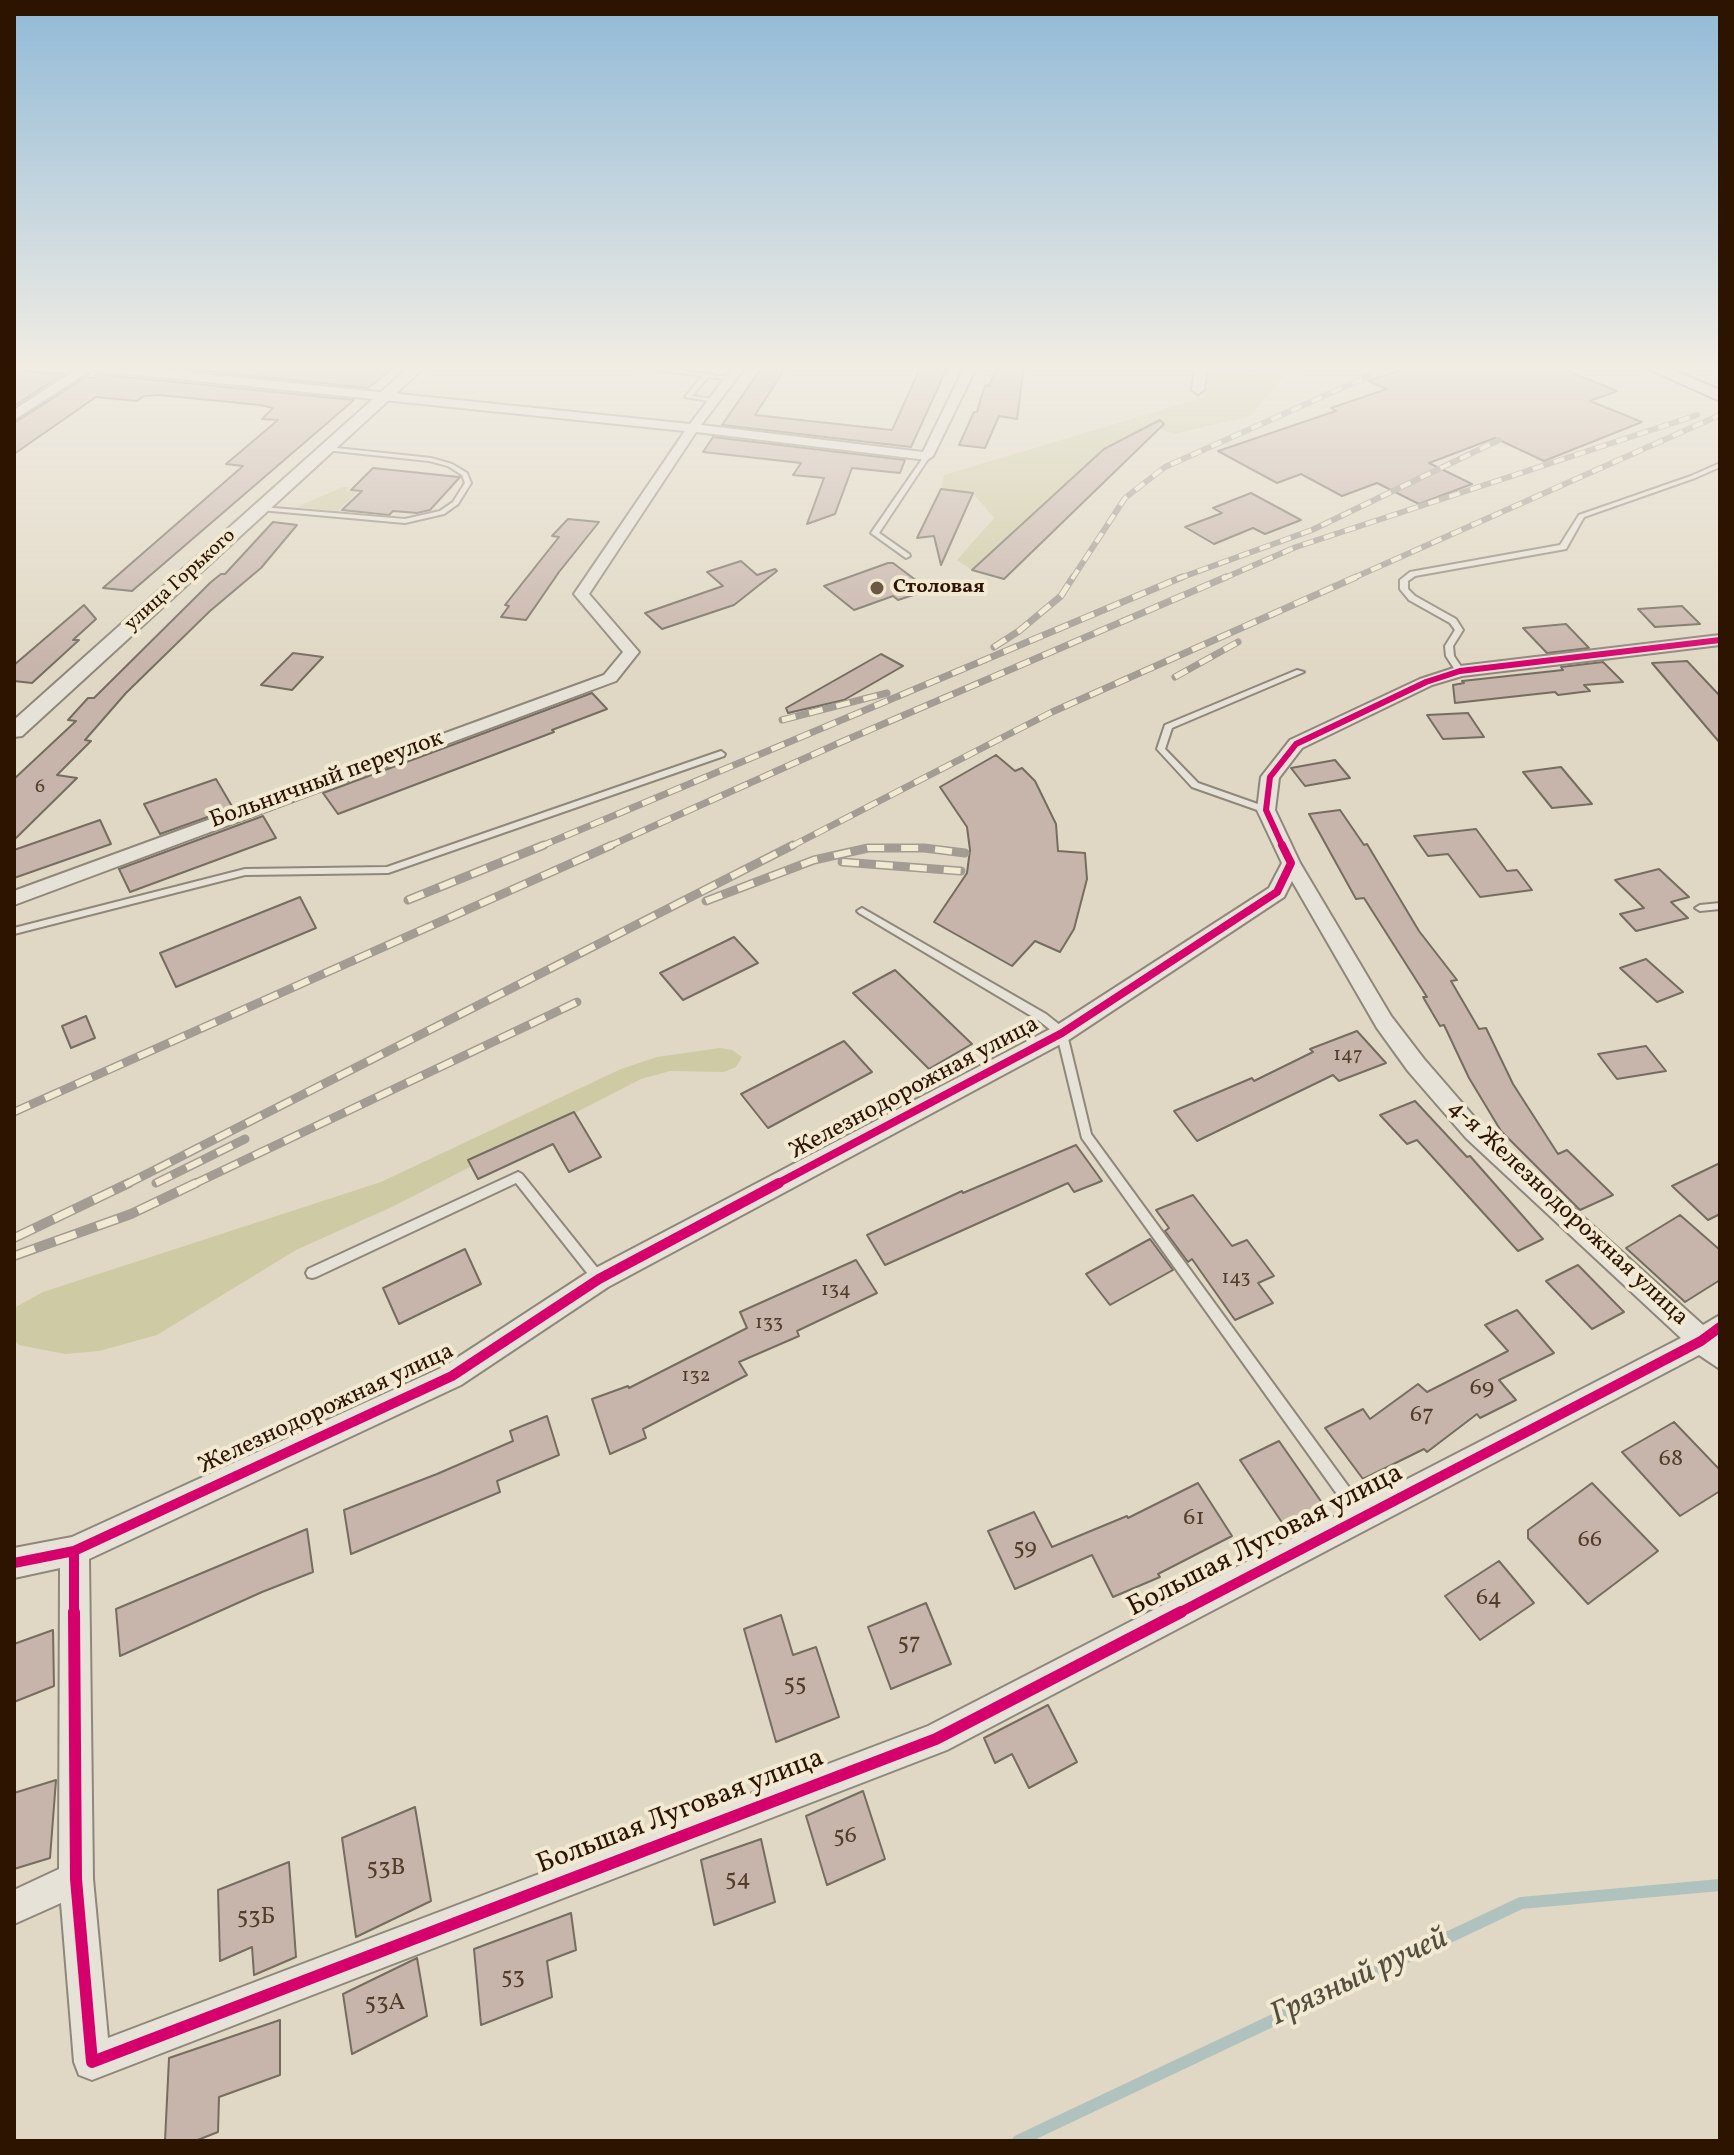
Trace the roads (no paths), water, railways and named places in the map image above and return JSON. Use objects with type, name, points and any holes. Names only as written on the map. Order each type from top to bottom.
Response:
[{"type":"street","name":"улица Горького","points":[[14,731],[308,467]]},
{"type":"street","name":"Больничный переулок","points":[[14,898],[610,678],[631,652],[581,594],[667,467]]},
{"type":"street","points":[[1291,863],[1266,810],[1270,777],[1296,744],[1426,682],[1460,671],[1712,641],[1720,660]]},
{"type":"street","name":"Железнодорожная улица","points":[[14,1563],[74,1551],[452,1376],[599,1279],[1062,1033],[1277,892],[1291,863]]},
{"type":"street","name":"4-я Железнодорожная улица","points":[[1291,863],[1384,1022],[1416,1065],[1474,1132],[1714,1342]]},
{"type":"street","name":"Большая Луговая улица","points":[[74,1551],[76,1879],[92,2062],[936,1739],[1362,1517],[1714,1342]]},
{"type":"street","points":[[14,1907],[76,1879]]},
{"type":"lane","points":[[262,509],[405,521],[442,513],[465,493],[468,483],[465,474],[453,467]]},
{"type":"lane","points":[[906,556],[875,533],[920,467]]},
{"type":"lane","points":[[1460,671],[1450,656],[1449,646],[1459,630],[1453,621],[1412,598],[1404,589],[1404,580],[1413,574],[1563,547],[1581,516],[1716,467]]},
{"type":"lane","points":[[1266,810],[1195,785],[1161,749],[1168,727],[1300,672]]},
{"type":"lane","points":[[14,931],[245,872],[388,870],[721,754]]},
{"type":"lane","points":[[1700,908],[1720,906]]},
{"type":"lane","points":[[862,911],[1042,1017],[1062,1033],[1086,1135],[1362,1517]]},
{"type":"lane","points":[[312,1273],[518,1177],[599,1279]]},
{"type":"waterway","name":"Грязный ручей","points":[[1018,2141],[1521,1903],[1720,1885]]},
{"type":"railway","points":[[1072,579],[1125,498],[1166,467]]},
{"type":"railway","points":[[1179,578],[1312,530],[1444,467]]},
{"type":"railway","points":[[1222,579],[1296,547],[1540,467]]},
{"type":"railway","points":[[1351,579],[1604,467]]},
{"type":"railway","points":[[994,647],[1019,631],[1061,596],[1073,577]]},
{"type":"railway","points":[[607,847],[839,743],[1226,577]]},
{"type":"railway","points":[[790,847],[1052,712],[1356,577]]},
{"type":"railway","points":[[539,847],[1179,578]]},
{"type":"railway","points":[[1175,677],[1238,642]]},
{"type":"railway","points":[[782,720],[887,693]]},
{"type":"railway","points":[[408,900],[544,845]]},
{"type":"railway","points":[[14,1112],[612,845]]},
{"type":"railway","points":[[128,1184],[793,845]]},
{"type":"railway","points":[[706,901],[814,860],[868,848],[924,848],[965,853]]},
{"type":"railway","points":[[842,862],[961,871]]},
{"type":"railway","points":[[192,1185],[577,1002]]},
{"type":"railway","points":[[156,1183],[245,1139]]},
{"type":"railway","points":[[14,1256],[131,1214],[196,1183]]},
{"type":"railway","points":[[14,1238],[128,1184]]},
{"type":"place","name":"Столовая","points":[[877,588]]}]
